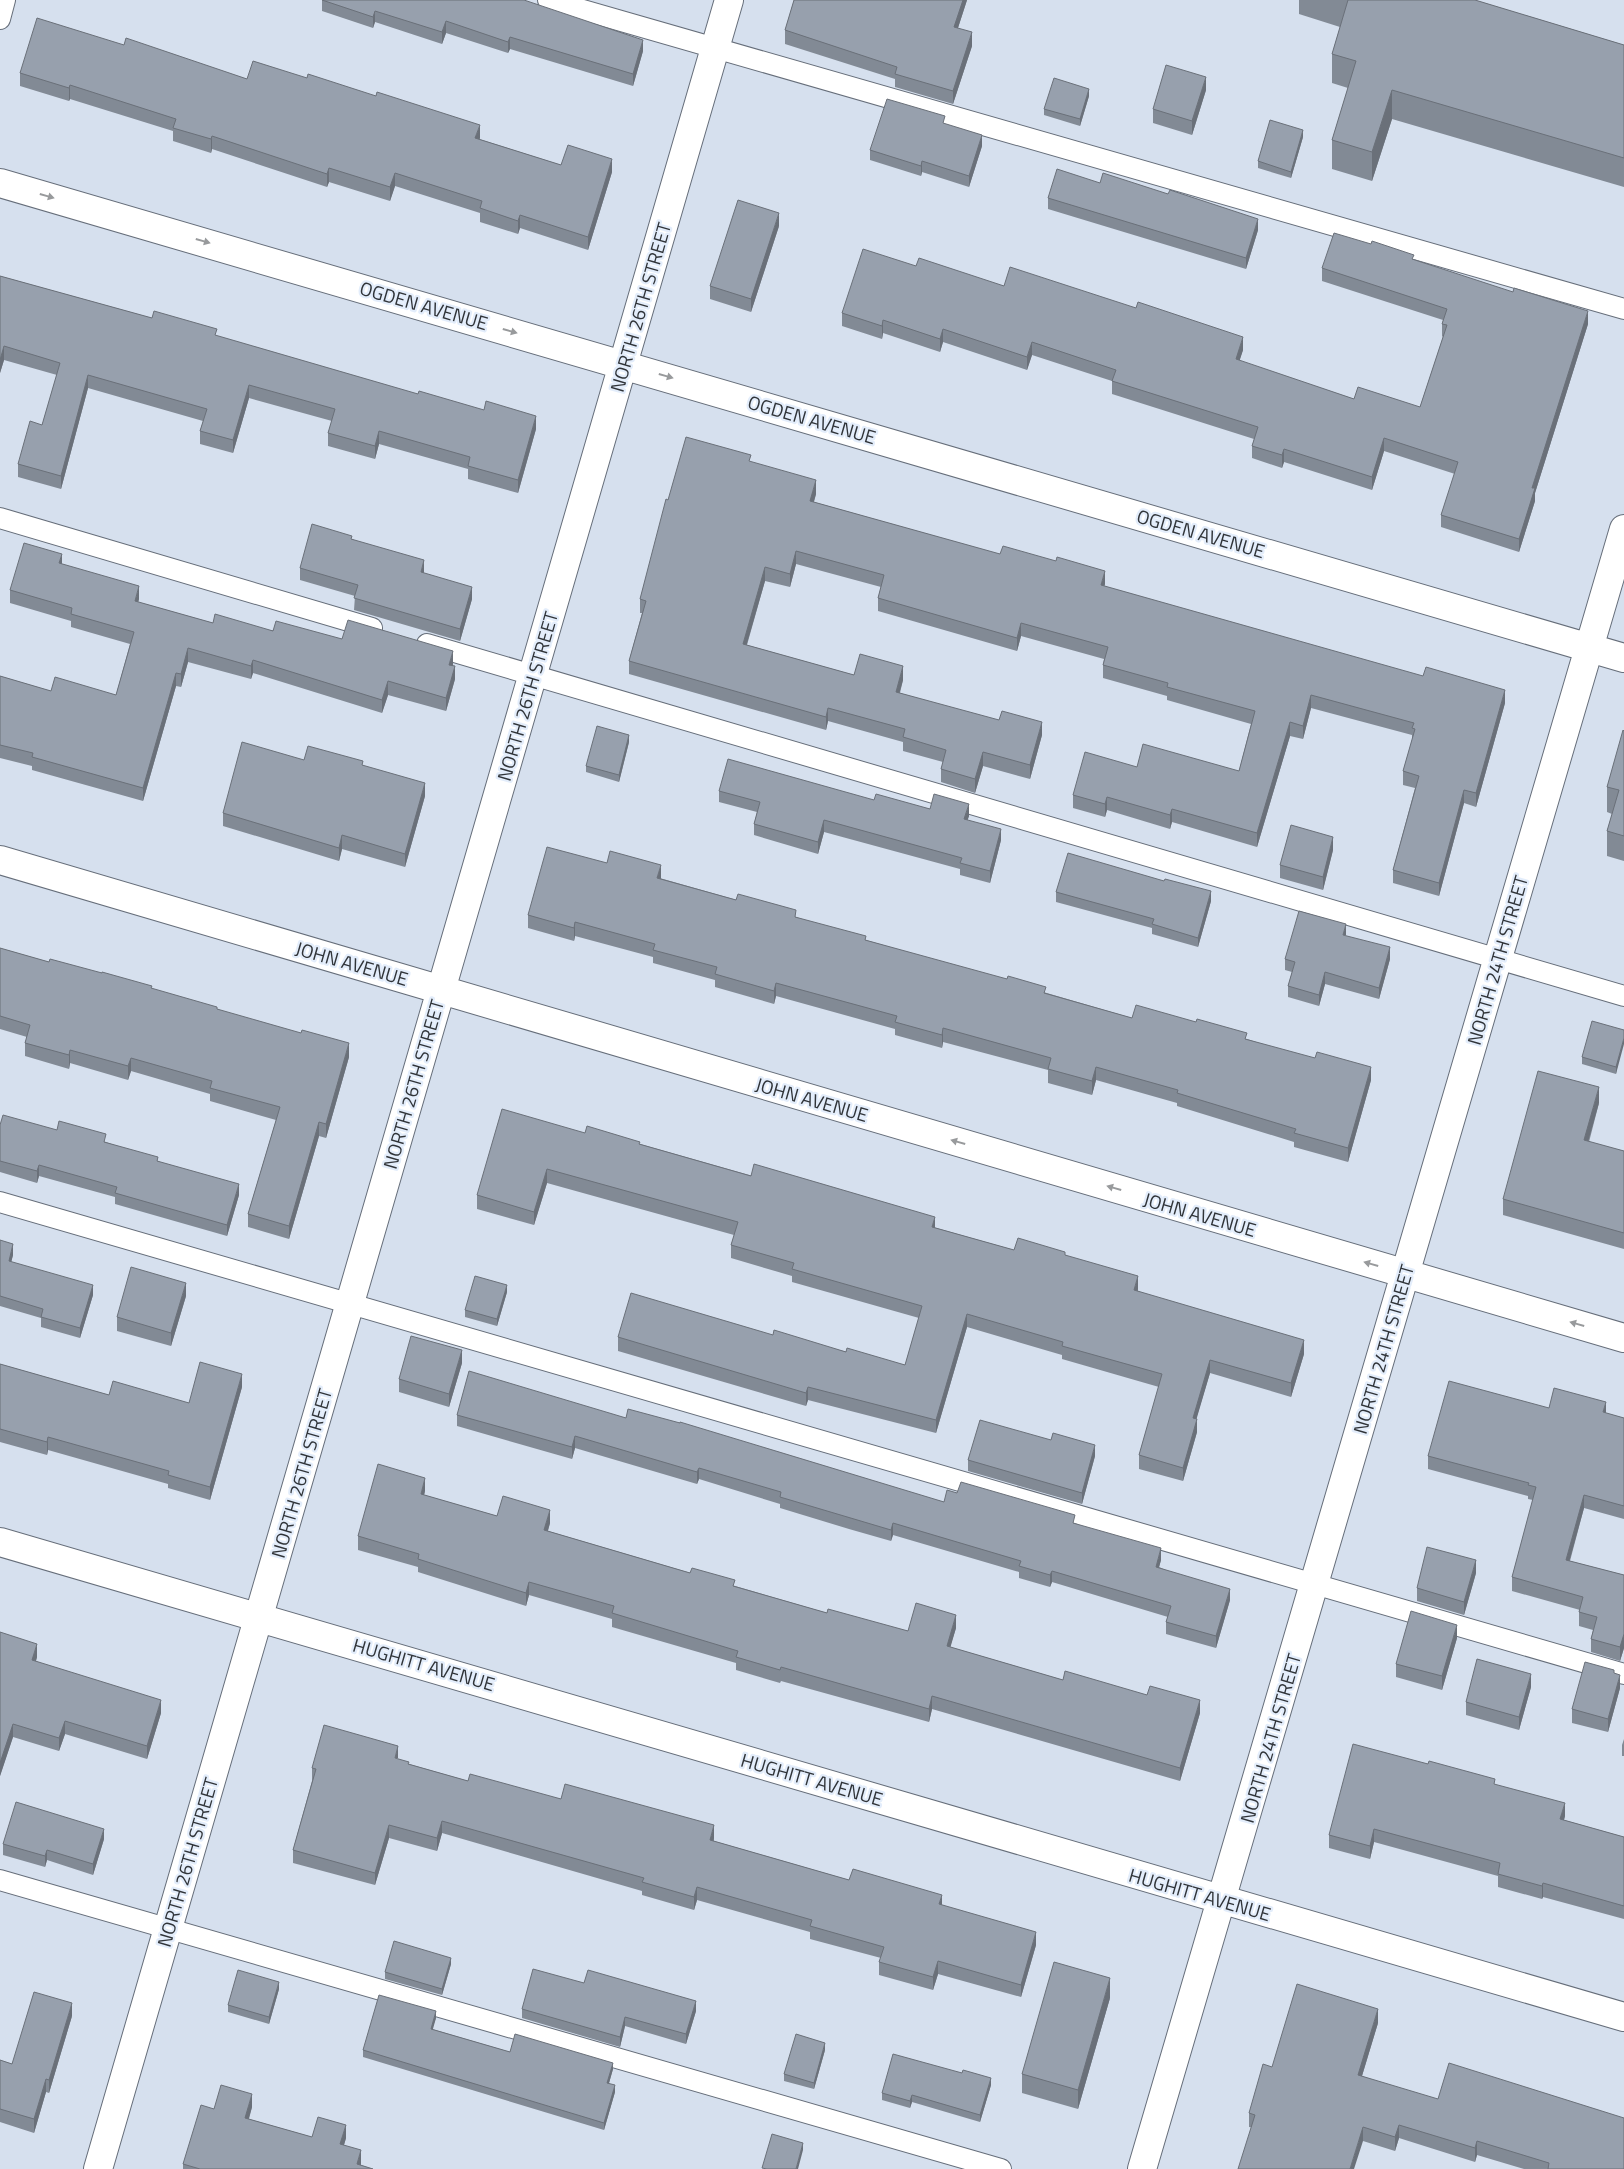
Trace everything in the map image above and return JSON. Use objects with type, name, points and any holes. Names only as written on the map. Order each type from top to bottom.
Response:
[{"type":"street","name":"NORTH 26TH STREET","points":[[98,2169],[729,0]]},
{"type":"street","name":"OGDEN AVENUE","points":[[0,182],[623,363],[1624,658]]},
{"type":"street","name":"NORTH 24TH STREET","points":[[1142,2169],[1624,529]]},
{"type":"street","name":"JOHN AVENUE","points":[[0,860],[1624,1338]]},
{"type":"street","name":"HUGHITT AVENUE","points":[[0,1542],[259,1616],[1624,2017]]},
{"type":"lane","points":[[0,19],[5,0]]},
{"type":"lane","points":[[548,0],[1624,309]]},
{"type":"lane","points":[[0,518],[1624,996]]},
{"type":"lane","points":[[0,1202],[1315,1582],[1624,1674]]},
{"type":"lane","points":[[0,1880],[1001,2169]]},
{"type":"building","points":[[322,0],[524,0],[643,40],[633,74],[510,37],[508,42],[446,21],[442,32],[375,11],[373,17]]},
{"type":"building","points":[[794,0],[963,0],[954,27],[972,32],[953,91],[895,74],[897,67],[785,30]]},
{"type":"building","points":[[1348,0],[1475,0],[1624,45],[1624,158],[1392,90],[1372,152],[1332,140],[1356,61],[1332,54]]},
{"type":"building","points":[[37,18],[124,45],[126,38],[247,79],[253,61],[307,78],[308,74],[376,96],[377,92],[480,125],[475,138],[561,165],[568,145],[612,159],[588,237],[520,215],[518,221],[480,208],[482,201],[395,173],[390,187],[329,168],[327,174],[212,136],[211,139],[173,128],[176,119],[70,85],[69,88],[20,73]]},
{"type":"building","points":[[1166,65],[1206,77],[1192,121],[1153,109]]},
{"type":"building","points":[[1054,78],[1089,89],[1080,119],[1044,109]]},
{"type":"building","points":[[887,99],[945,116],[943,123],[982,135],[969,176],[922,161],[921,166],[870,150]]},
{"type":"building","points":[[1270,120],[1303,130],[1291,172],[1258,161]]},
{"type":"building","points":[[1057,169],[1100,183],[1103,173],[1168,194],[1170,190],[1258,219],[1246,258],[1048,198]]},
{"type":"building","points":[[738,200],[779,213],[751,299],[710,286]]},
{"type":"building","points":[[1334,233],[1371,244],[1372,241],[1414,255],[1412,259],[1513,292],[1514,288],[1588,311],[1532,488],[1535,488],[1519,539],[1441,515],[1458,462],[1384,438],[1372,477],[1284,449],[1282,455],[1252,446],[1258,427],[1112,381],[1116,370],[1032,342],[1027,357],[943,329],[940,339],[883,320],[882,326],[842,313],[863,249],[916,266],[919,258],[1004,286],[1010,267],[1136,308],[1138,302],[1243,337],[1236,359],[1354,399],[1358,387],[1420,407],[1447,325],[1442,324],[1447,309],[1322,268]]},
{"type":"building","points":[[0,276],[152,318],[154,311],[217,329],[215,335],[418,394],[419,391],[484,410],[486,401],[536,416],[518,480],[468,466],[470,457],[379,431],[375,446],[328,433],[335,409],[249,385],[233,440],[200,431],[207,409],[88,375],[61,476],[18,464],[30,421],[42,425],[60,363],[4,346],[0,360]]},
{"type":"building","points":[[686,437],[751,455],[749,461],[816,480],[810,501],[1000,554],[1003,546],[1056,561],[1057,557],[1105,571],[1101,585],[1423,676],[1426,667],[1505,690],[1476,793],[1464,790],[1439,883],[1393,870],[1419,776],[1403,771],[1415,729],[1412,728],[1414,723],[1311,695],[1303,726],[1290,722],[1257,833],[1172,809],[1170,815],[1107,797],[1105,804],[1073,795],[1085,752],[1137,767],[1143,744],[1239,771],[1255,711],[1167,687],[1168,683],[1103,665],[1108,647],[1021,623],[1017,638],[878,598],[884,575],[796,551],[790,574],[765,567],[743,644],[854,675],[860,654],[903,666],[896,692],[999,720],[1002,711],[1042,722],[1030,765],[983,752],[975,779],[941,769],[946,750],[903,737],[905,729],[828,708],[826,717],[629,661],[646,601],[640,599],[666,499],[668,500]]},
{"type":"building","points":[[312,524],[352,536],[351,539],[424,560],[421,572],[472,587],[460,629],[354,598],[358,585],[300,568]]},
{"type":"building","points":[[24,543],[62,554],[59,563],[139,586],[135,601],[213,623],[215,614],[273,631],[276,621],[342,639],[348,620],[453,651],[449,665],[455,666],[446,698],[388,681],[382,700],[253,660],[251,666],[188,648],[181,674],[176,673],[143,788],[32,757],[33,753],[0,745],[0,676],[51,691],[55,677],[116,695],[134,632],[71,614],[72,608],[10,590]]},
{"type":"building","points":[[597,726],[629,735],[619,775],[586,766]]},
{"type":"building","points":[[1623,730],[1624,836],[1607,831],[1619,790],[1607,787]]},
{"type":"building","points":[[242,742],[304,760],[308,746],[363,761],[362,765],[425,783],[405,854],[342,835],[339,848],[223,813]]},
{"type":"building","points":[[728,759],[874,800],[876,794],[930,809],[934,794],[969,804],[964,819],[1001,829],[990,871],[960,863],[962,858],[824,820],[818,842],[754,824],[760,802],[719,791]]},
{"type":"building","points":[[1291,825],[1333,837],[1323,877],[1280,865]]},
{"type":"building","points":[[547,847],[607,863],[610,851],[661,865],[657,878],[736,900],[738,894],[796,910],[795,917],[866,936],[865,940],[1007,979],[1008,976],[1046,987],[1044,993],[1132,1018],[1136,1005],[1196,1022],[1197,1019],[1247,1033],[1245,1039],[1315,1058],[1317,1052],[1371,1067],[1348,1148],[1294,1133],[1296,1129],[1177,1093],[1178,1090],[1096,1067],[1092,1081],[1048,1069],[1051,1058],[943,1028],[942,1035],[895,1022],[897,1016],[776,983],[774,991],[715,974],[717,967],[653,950],[655,944],[575,922],[574,928],[528,915]]},
{"type":"building","points":[[1068,853],[1164,881],[1165,879],[1211,891],[1198,938],[1152,924],[1154,919],[1056,892]]},
{"type":"building","points":[[1299,911],[1346,924],[1343,935],[1390,947],[1379,988],[1325,972],[1319,995],[1288,986],[1295,962],[1285,959]]},
{"type":"building","points":[[0,948],[49,962],[50,959],[102,972],[152,986],[151,988],[217,1007],[217,1009],[301,1033],[302,1030],[349,1043],[326,1124],[319,1122],[289,1226],[248,1214],[280,1107],[210,1088],[212,1081],[131,1058],[128,1066],[70,1050],[69,1055],[25,1043],[30,1025],[0,1016]]},
{"type":"building","points":[[1592,1021],[1624,1030],[1624,1038],[1616,1067],[1582,1057]]},
{"type":"building","points":[[1538,1071],[1599,1087],[1584,1140],[1624,1151],[1624,1233],[1503,1199]]},
{"type":"building","points":[[502,1109],[585,1133],[587,1126],[640,1142],[639,1144],[751,1176],[754,1164],[935,1217],[932,1227],[1014,1250],[1018,1238],[1065,1252],[1065,1255],[1138,1276],[1134,1290],[1304,1340],[1291,1383],[1210,1360],[1193,1418],[1197,1419],[1183,1468],[1139,1455],[1162,1374],[1062,1346],[1063,1342],[967,1314],[936,1420],[808,1387],[806,1393],[618,1337],[631,1293],[773,1335],[774,1330],[846,1352],[847,1348],[905,1365],[922,1306],[792,1269],[794,1263],[731,1245],[738,1222],[547,1169],[534,1212],[477,1195]]},
{"type":"building","points":[[3,1115],[57,1130],[59,1121],[106,1134],[104,1142],[158,1157],[157,1161],[239,1184],[227,1225],[115,1193],[117,1187],[39,1165],[37,1171],[0,1161],[0,1125]]},
{"type":"building","points":[[0,1240],[13,1244],[9,1261],[93,1285],[80,1328],[41,1317],[43,1309],[0,1296]]},
{"type":"building","points":[[131,1267],[186,1283],[171,1333],[117,1317]]},
{"type":"building","points":[[475,1276],[507,1285],[497,1319],[465,1310]]},
{"type":"building","points":[[411,1336],[462,1350],[449,1394],[399,1379]]},
{"type":"building","points":[[200,1362],[242,1374],[210,1487],[168,1475],[169,1471],[48,1437],[47,1442],[0,1429],[0,1364],[109,1395],[113,1381],[189,1403]]},
{"type":"building","points":[[469,1371],[626,1418],[628,1409],[680,1422],[944,1502],[947,1490],[957,1493],[961,1482],[1075,1515],[1073,1523],[1161,1548],[1156,1567],[1230,1589],[1216,1636],[1166,1622],[1171,1606],[1052,1571],[1050,1575],[1019,1566],[1021,1561],[893,1523],[891,1530],[780,1497],[781,1492],[699,1468],[697,1472],[575,1436],[572,1447],[457,1415]]},
{"type":"building","points":[[1449,1381],[1549,1408],[1554,1388],[1606,1402],[1603,1412],[1624,1418],[1624,1506],[1584,1495],[1566,1560],[1624,1575],[1624,1634],[1620,1647],[1591,1639],[1597,1617],[1579,1612],[1583,1597],[1512,1577],[1536,1487],[1528,1485],[1529,1483],[1428,1456]]},
{"type":"building","points":[[980,1420],[1051,1440],[1053,1433],[1095,1445],[1082,1493],[968,1460]]},
{"type":"building","points":[[378,1464],[425,1478],[421,1494],[497,1516],[503,1496],[550,1510],[544,1530],[690,1573],[692,1568],[735,1580],[733,1586],[827,1613],[828,1609],[908,1631],[916,1603],[956,1615],[947,1646],[1063,1680],[1065,1671],[1147,1695],[1150,1686],[1200,1700],[1180,1768],[932,1696],[929,1709],[781,1667],[780,1670],[736,1657],[738,1651],[612,1613],[614,1606],[529,1582],[526,1593],[418,1559],[419,1554],[358,1536]]},
{"type":"building","points":[[1427,1547],[1476,1560],[1464,1602],[1417,1588]]},
{"type":"building","points":[[1411,1611],[1457,1625],[1442,1676],[1396,1664]]},
{"type":"building","points":[[0,1632],[37,1644],[32,1660],[161,1700],[147,1746],[65,1721],[59,1738],[13,1724],[0,1763]]},
{"type":"building","points":[[1477,1659],[1531,1674],[1519,1717],[1466,1702]]},
{"type":"building","points":[[1585,1662],[1614,1670],[1614,1673],[1620,1675],[1608,1719],[1572,1709]]},
{"type":"building","points":[[324,1725],[398,1746],[395,1758],[409,1762],[408,1764],[468,1781],[470,1774],[561,1799],[565,1784],[714,1825],[710,1840],[849,1880],[853,1869],[942,1895],[939,1904],[1036,1932],[1021,1985],[938,1961],[933,1977],[879,1962],[884,1947],[810,1926],[812,1920],[697,1887],[694,1897],[642,1882],[644,1878],[442,1821],[437,1838],[389,1825],[375,1873],[293,1850],[316,1769],[312,1768]]},
{"type":"building","points":[[1353,1744],[1428,1764],[1429,1761],[1495,1779],[1494,1784],[1565,1803],[1560,1819],[1624,1837],[1624,1906],[1543,1883],[1542,1886],[1498,1874],[1500,1863],[1374,1829],[1370,1846],[1329,1835]]},
{"type":"building","points":[[16,1802],[104,1829],[93,1864],[47,1850],[45,1856],[3,1844]]},
{"type":"building","points":[[394,1941],[451,1958],[442,1989],[385,1972]]},
{"type":"building","points":[[1054,1962],[1110,1978],[1078,2090],[1022,2074]]},
{"type":"building","points":[[533,1969],[584,1983],[588,1970],[696,2001],[686,2034],[625,2017],[620,2037],[522,2009]]},
{"type":"building","points":[[238,1970],[279,1982],[269,2017],[228,2005]]},
{"type":"building","points":[[1297,1984],[1378,2009],[1358,2075],[1438,2099],[1449,2063],[1624,2118],[1624,2169],[1548,2169],[1549,2163],[1477,2141],[1475,2148],[1399,2125],[1395,2137],[1363,2127],[1350,2169],[1238,2169],[1255,2115],[1249,2113],[1263,2064],[1272,2067]]},
{"type":"building","points":[[34,1992],[72,2003],[49,2080],[46,2079],[34,2119],[0,2109],[0,2060],[12,2064]]},
{"type":"building","points":[[379,1995],[436,2011],[431,2029],[510,2052],[515,2034],[613,2063],[607,2083],[615,2085],[604,2123],[363,2050]]},
{"type":"building","points":[[796,2034],[825,2043],[814,2083],[784,2074]]},
{"type":"building","points":[[893,2054],[962,2073],[963,2070],[991,2078],[980,2115],[912,2095],[910,2101],[882,2093]]},
{"type":"building","points":[[221,2085],[252,2094],[245,2118],[312,2137],[318,2117],[346,2125],[340,2144],[361,2150],[357,2164],[373,2169],[200,2169],[183,2164],[201,2105],[214,2109]]},
{"type":"building","points":[[772,2134],[803,2143],[796,2169],[762,2168]]}]
